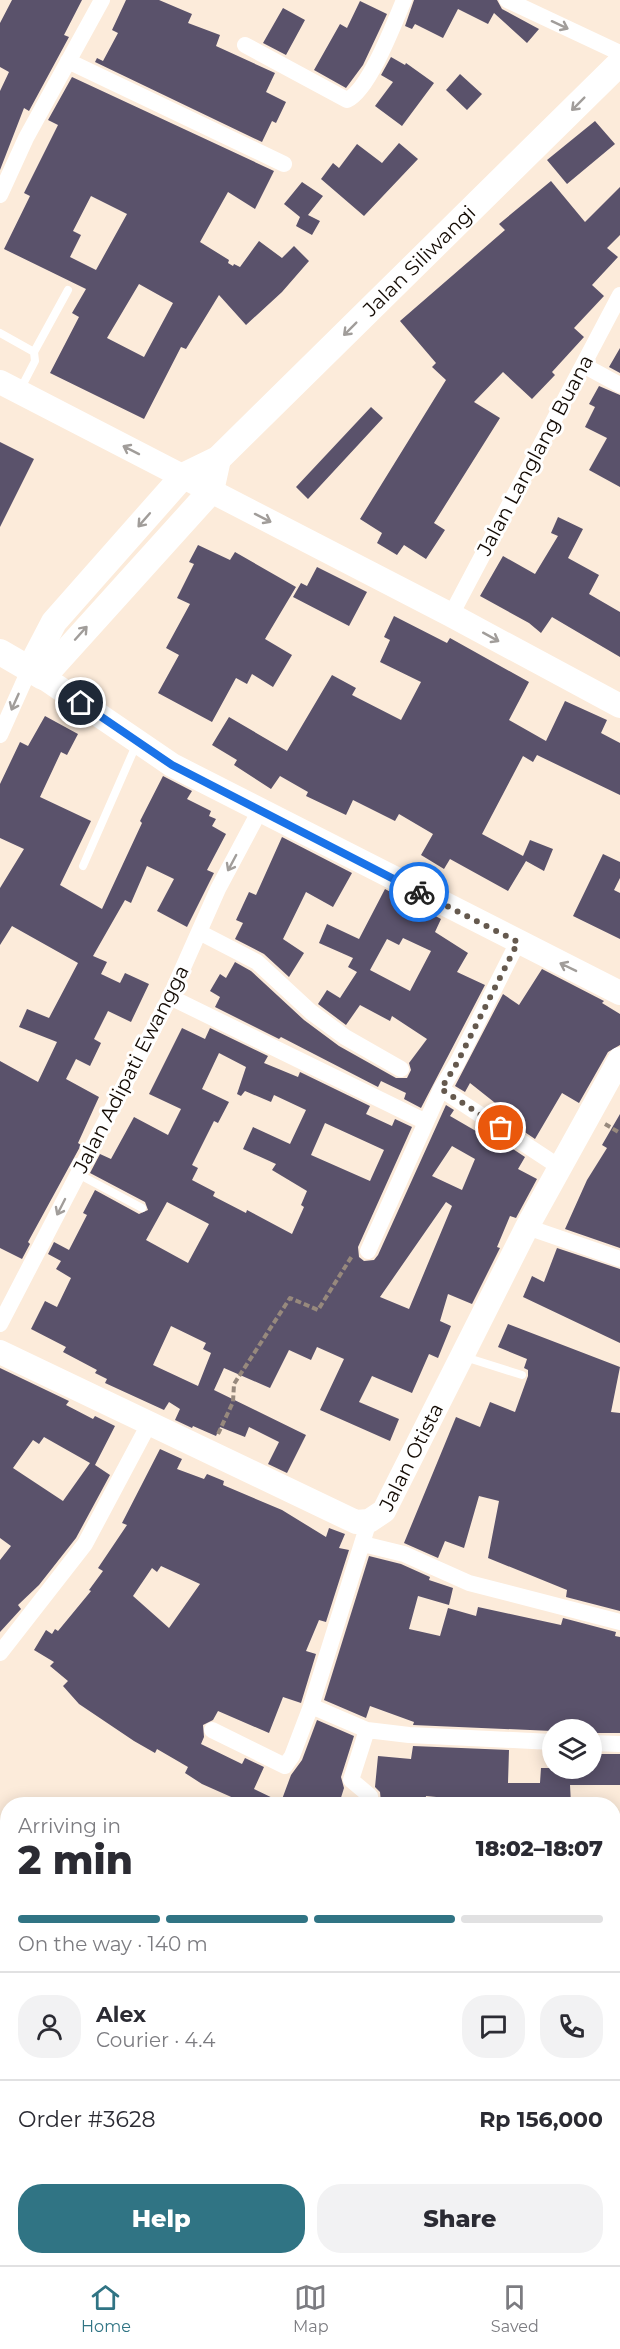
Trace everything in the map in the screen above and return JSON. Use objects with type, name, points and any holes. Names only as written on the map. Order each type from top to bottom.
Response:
[{"type":"main road","name":"Jalan Siliwangi","points":[[37,673],[54,622],[183,476],[218,459],[620,63]]},
{"type":"main road","points":[[0,652],[37,673],[211,491],[218,459]]},
{"type":"street","points":[[0,195],[26,138],[102,0]]},
{"type":"street","points":[[244,45],[347,100],[355,96],[379,57],[404,0]]},
{"type":"street","points":[[507,0],[620,53]]},
{"type":"street","points":[[68,61],[284,164]]},
{"type":"street","name":"Jalan Langlang Buana","points":[[451,615],[620,295]]},
{"type":"street","points":[[583,364],[620,385]]},
{"type":"street","points":[[10,387],[451,615],[620,706]]},
{"type":"street","points":[[0,735],[37,673],[172,765],[259,812],[620,993]]},
{"type":"street","name":"Jalan Adipati Ewangga","points":[[0,1324],[170,997],[218,889],[259,812]]},
{"type":"street","points":[[199,932],[257,962],[311,1012],[345,1037],[400,1069]]},
{"type":"street","points":[[368,1251],[424,1121],[457,1063],[518,942]]},
{"type":"street","points":[[170,997],[424,1121]]},
{"type":"street","name":"Jalan Otista","points":[[0,1352],[356,1522],[366,1533],[384,1511],[527,1227],[620,1059]]},
{"type":"street","points":[[441,1089],[561,1168]]},
{"type":"street","points":[[527,1227],[620,1259]]},
{"type":"street","points":[[0,1653],[85,1544],[150,1422]]},
{"type":"street","points":[[212,1730],[285,1766],[292,1756],[311,1707],[366,1533],[404,1554],[469,1583],[620,1622]]},
{"type":"street","points":[[311,1707],[367,1730],[409,1735],[542,1742]]},
{"type":"street","points":[[367,1730],[351,1780],[370,1797]]},
{"type":"street","points":[[602,1743],[620,1744]]},
{"type":"lane","points":[[10,387],[35,361],[34,352],[68,290]]},
{"type":"lane","points":[[0,333],[34,352]]},
{"type":"lane","points":[[83,866],[138,742]]},
{"type":"lane","points":[[78,1174],[142,1208]]},
{"type":"lane","points":[[461,1356],[522,1375]]},
{"type":"path","points":[[210,1451],[233,1402],[234,1384],[290,1298],[318,1310],[353,1255],[368,1251]]},
{"type":"building","points":[[12,0],[82,0],[64,35],[69,37],[29,111],[24,108],[0,170],[0,91],[9,72],[0,67],[0,23]]},
{"type":"building","points":[[126,0],[159,0],[192,14],[188,23],[220,35],[216,46],[275,73],[266,92],[286,102],[276,123],[272,121],[262,142],[95,62],[97,58],[103,61],[118,33],[112,30]]},
{"type":"building","points":[[414,0],[497,0],[502,9],[539,29],[527,43],[494,13],[488,24],[458,9],[443,38],[415,24],[412,29],[405,26]]},
{"type":"building","points":[[360,1],[387,14],[363,65],[346,88],[314,70],[340,24],[347,28]]},
{"type":"building","points":[[283,8],[305,20],[286,55],[263,43]]},
{"type":"building","points":[[391,57],[405,65],[406,63],[434,83],[402,126],[375,106],[393,82],[381,75]]},
{"type":"building","points":[[460,74],[482,94],[467,110],[446,90]]},
{"type":"building","points":[[72,77],[274,171],[255,209],[228,192],[200,242],[229,260],[228,263],[233,266],[234,264],[240,267],[259,241],[282,258],[294,246],[309,261],[282,292],[246,325],[219,295],[186,349],[181,347],[144,419],[50,373],[79,317],[72,313],[86,289],[4,249],[30,196],[24,193],[58,125],[48,120]],"holes":[[[91,196],[127,214],[96,270],[70,257],[81,235],[73,231]],[[139,284],[173,303],[144,357],[107,338]]]},
{"type":"building","points":[[595,121],[615,144],[567,184],[547,160]]},
{"type":"building","points":[[399,143],[418,159],[364,216],[321,179],[333,163],[339,168],[357,144],[382,163]]},
{"type":"building","points":[[551,181],[585,222],[620,187],[620,235],[607,248],[618,257],[592,285],[604,296],[574,328],[584,337],[552,372],[555,375],[532,399],[503,372],[474,402],[500,418],[434,523],[445,530],[426,559],[404,545],[397,555],[377,543],[382,533],[360,519],[446,380],[432,367],[436,363],[400,321],[505,230],[499,224]]},
{"type":"building","points":[[302,182],[323,196],[308,215],[320,221],[312,235],[296,226],[300,217],[284,204]]},
{"type":"building","points":[[620,348],[620,373],[609,367]]},
{"type":"building","points":[[599,386],[620,395],[620,487],[589,470],[607,438],[585,427],[595,407],[589,404]]},
{"type":"building","points":[[371,407],[383,418],[308,499],[296,487]]},
{"type":"building","points":[[0,442],[34,459],[0,527]]},
{"type":"building","points":[[558,517],[583,529],[568,558],[599,575],[589,594],[620,612],[620,657],[552,617],[541,633],[529,623],[480,596],[503,556],[535,574],[558,536],[551,533]]},
{"type":"building","points":[[198,545],[230,560],[235,552],[296,587],[265,639],[292,655],[273,687],[252,674],[247,684],[236,678],[212,722],[158,693],[179,655],[166,648],[190,604],[177,598],[194,564],[189,562]]},
{"type":"building","points":[[317,567],[367,592],[349,626],[293,597],[301,583],[307,586]]},
{"type":"building","points":[[394,616],[447,643],[450,638],[529,682],[509,720],[546,741],[565,701],[607,720],[601,733],[620,743],[620,795],[537,755],[533,762],[523,756],[482,834],[523,856],[530,840],[553,849],[544,871],[526,861],[508,891],[450,859],[444,869],[421,855],[433,834],[399,814],[395,821],[353,800],[346,815],[306,796],[308,792],[280,776],[271,789],[234,765],[237,760],[212,745],[229,717],[287,751],[332,675],[356,688],[352,695],[401,720],[421,682],[380,662],[390,640],[384,637]]},
{"type":"building","points":[[45,716],[78,734],[67,755],[61,752],[40,797],[91,821],[60,885],[102,909],[142,823],[140,821],[163,776],[192,791],[187,799],[211,811],[209,816],[216,819],[212,826],[226,834],[207,870],[214,873],[187,927],[157,911],[174,879],[147,866],[131,903],[125,900],[93,956],[107,962],[101,974],[120,983],[125,973],[149,984],[131,1022],[108,1011],[94,1039],[101,1043],[90,1066],[76,1059],[66,1079],[99,1097],[78,1143],[81,1145],[28,1242],[30,1244],[22,1259],[0,1248],[0,1061],[38,1082],[57,1042],[19,1027],[27,1009],[49,1018],[78,963],[12,926],[0,945],[0,888],[24,849],[0,838],[0,784],[20,742],[28,746]]},
{"type":"building","points":[[282,837],[352,873],[333,907],[306,892],[283,939],[304,953],[289,977],[264,954],[235,939],[243,923],[236,920],[249,892],[256,895]]},
{"type":"building","points":[[603,854],[620,862],[620,878],[614,890],[620,893],[620,939],[573,916]]},
{"type":"building","points":[[385,889],[441,919],[435,932],[468,953],[457,972],[485,985],[421,1108],[404,1099],[406,1093],[381,1081],[378,1087],[281,1037],[279,1039],[215,1007],[220,997],[210,991],[220,974],[226,978],[235,962],[251,971],[304,1020],[339,1046],[396,1078],[407,1078],[411,1070],[409,1063],[427,1039],[392,1016],[390,1021],[360,1005],[346,1025],[318,1004],[327,990],[340,998],[357,972],[348,967],[353,958],[319,943],[327,924],[359,939]],"holes":[[[403,938],[431,951],[410,991],[370,970],[387,939],[399,945]]]},
{"type":"building","points":[[542,969],[604,1001],[602,1003],[620,1014],[620,1045],[608,1052],[579,1103],[562,1093],[535,1139],[501,1116],[504,1110],[470,1083],[465,1092],[455,1086],[503,994],[519,1005]]},
{"type":"building","points":[[182,1028],[205,1039],[210,1028],[268,1056],[264,1063],[298,1077],[300,1072],[370,1106],[366,1114],[392,1126],[395,1119],[412,1127],[358,1247],[359,1257],[364,1261],[374,1260],[378,1255],[446,1105],[454,1110],[450,1116],[488,1138],[490,1134],[525,1157],[518,1169],[537,1179],[516,1218],[510,1216],[497,1247],[500,1248],[472,1304],[448,1294],[440,1321],[451,1326],[438,1358],[429,1354],[412,1393],[372,1376],[359,1402],[399,1419],[390,1441],[320,1410],[344,1359],[317,1347],[311,1360],[289,1350],[270,1388],[224,1368],[214,1390],[306,1435],[287,1473],[268,1464],[279,1442],[249,1427],[245,1437],[220,1427],[216,1436],[193,1426],[192,1428],[175,1420],[180,1409],[169,1402],[164,1410],[105,1383],[107,1379],[95,1373],[97,1370],[63,1352],[66,1347],[31,1329],[45,1301],[57,1307],[71,1278],[56,1269],[61,1261],[48,1254],[54,1242],[69,1250],[87,1215],[83,1213],[95,1190],[139,1214],[148,1210],[145,1202],[90,1173],[100,1154],[111,1159],[134,1117],[168,1135],[181,1109],[149,1094]],"holes":[[[219,1053],[246,1067],[237,1094],[241,1096],[245,1091],[271,1102],[274,1095],[306,1110],[290,1144],[253,1127],[243,1149],[276,1164],[272,1170],[307,1191],[301,1205],[304,1207],[292,1234],[247,1210],[246,1213],[213,1196],[215,1192],[192,1180],[198,1168],[192,1165],[214,1121],[218,1123],[229,1102],[202,1089]],[[325,1123],[384,1150],[370,1181],[311,1155]],[[452,1146],[475,1159],[462,1190],[432,1176]],[[167,1202],[209,1224],[188,1263],[146,1240]],[[446,1202],[452,1206],[409,1309],[380,1297]],[[171,1326],[206,1343],[203,1349],[211,1353],[198,1386],[153,1365]]]},
{"type":"building","points":[[620,1114],[620,1248],[565,1229],[587,1180],[607,1148],[602,1145]]},
{"type":"building","points":[[557,1248],[620,1269],[620,1343],[523,1297],[532,1276],[544,1282]]},
{"type":"building","points":[[508,1324],[620,1367],[611,1412],[620,1413],[620,1611],[566,1597],[567,1590],[488,1558],[499,1501],[479,1496],[464,1548],[445,1541],[438,1558],[404,1543],[456,1417],[480,1427],[490,1402],[515,1412],[528,1370],[524,1368],[527,1359],[498,1347]]},
{"type":"building","points":[[0,1368],[69,1401],[66,1405],[93,1419],[95,1416],[115,1426],[95,1465],[110,1475],[76,1538],[39,1585],[18,1605],[21,1609],[0,1632],[0,1560],[11,1546],[0,1538]],"holes":[[[44,1437],[90,1463],[63,1501],[13,1468],[33,1440],[39,1444]]]},
{"type":"building","points":[[160,1449],[182,1459],[177,1469],[204,1479],[207,1474],[224,1481],[223,1485],[282,1510],[326,1537],[329,1528],[345,1534],[339,1548],[349,1550],[326,1622],[319,1620],[306,1651],[316,1654],[301,1703],[283,1697],[269,1733],[218,1711],[213,1720],[203,1725],[204,1737],[201,1744],[242,1764],[245,1758],[264,1767],[254,1789],[271,1797],[231,1797],[202,1784],[185,1773],[188,1767],[157,1749],[155,1753],[134,1741],[79,1704],[63,1686],[68,1681],[50,1666],[54,1662],[34,1650],[46,1630],[52,1634],[55,1629],[58,1631],[91,1591],[89,1590],[103,1571],[98,1568],[127,1525],[122,1523]],"holes":[[[161,1566],[200,1584],[169,1628],[133,1596],[152,1568],[157,1572]]]},
{"type":"building","points":[[369,1556],[401,1564],[430,1577],[429,1580],[453,1588],[449,1605],[418,1596],[409,1629],[440,1636],[448,1608],[476,1616],[478,1607],[561,1625],[563,1618],[616,1632],[615,1636],[620,1637],[620,1733],[602,1733],[602,1719],[542,1719],[542,1731],[413,1725],[414,1722],[370,1706],[366,1718],[324,1700]]},
{"type":"building","points":[[317,1720],[354,1736],[341,1777],[344,1788],[341,1797],[283,1797],[291,1775],[302,1760]]},
{"type":"building","points":[[413,1746],[509,1750],[508,1783],[540,1783],[541,1768],[542,1779],[602,1779],[602,1754],[620,1754],[620,1785],[570,1785],[571,1797],[380,1797],[380,1792],[375,1787],[378,1756],[411,1759]]},
{"type":"way so far","points":[[419,892],[518,942],[457,1063],[441,1089],[501,1128]]},
{"type":"route","points":[[81,703],[172,765],[259,812],[419,892]]}]
